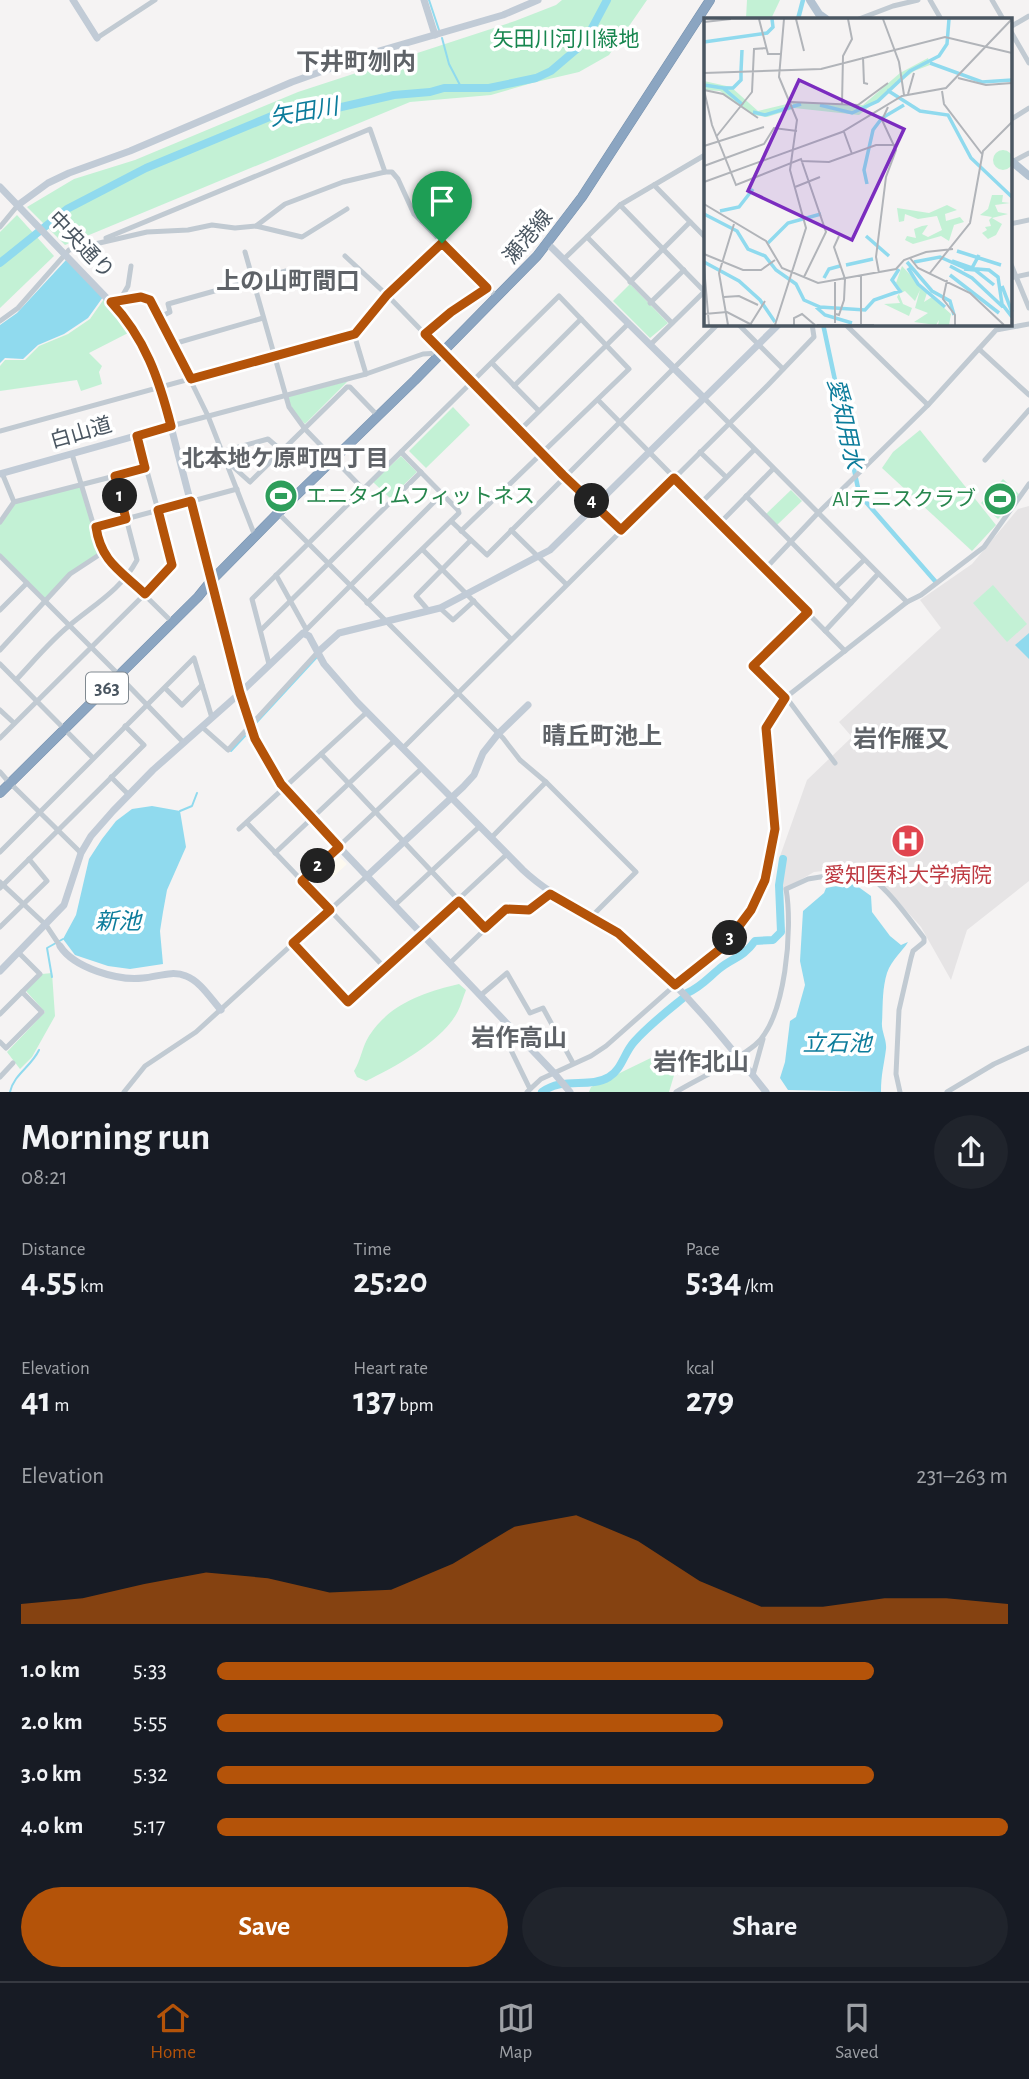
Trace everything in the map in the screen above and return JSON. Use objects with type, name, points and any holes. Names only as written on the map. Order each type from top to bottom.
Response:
[{"type":"highway","name":"瀬港線","points":[[0,793],[6,783],[198,597],[255,536],[442,353],[548,244],[582,197],[710,0]]},
{"type":"highway","name":"瀬港線","points":[[117,674],[195,592],[211,581]]},
{"type":"main road","points":[[810,0],[825,18]]},
{"type":"main road","points":[[1012,163],[1029,176]]},
{"type":"street","points":[[73,0],[97,38],[155,0]]},
{"type":"street","points":[[424,0],[435,35]]},
{"type":"street","points":[[1,225],[48,183],[69,173],[130,151],[292,82],[379,51],[510,13],[538,0]]},
{"type":"street","points":[[862,18],[918,0]]},
{"type":"street","points":[[930,0],[940,18]]},
{"type":"street","points":[[992,0],[1002,18]]},
{"type":"street","points":[[1012,28],[1029,16]]},
{"type":"street","points":[[1012,33],[1029,63]]},
{"type":"street","points":[[1012,119],[1029,108]]},
{"type":"street","points":[[94,244],[370,129],[385,172]]},
{"type":"street","points":[[1012,162],[1029,153]]},
{"type":"street","points":[[565,258],[620,205],[704,156]]},
{"type":"street","points":[[256,226],[285,204],[343,183],[392,172],[398,178],[414,214],[497,298]]},
{"type":"street","points":[[654,185],[704,236]]},
{"type":"street","name":"中央通り","points":[[0,187],[111,302],[135,330],[147,351],[161,387],[240,693],[264,758],[285,789],[312,819],[568,1090]]},
{"type":"street","points":[[620,205],[704,291]]},
{"type":"street","points":[[0,321],[18,308],[63,253],[69,250],[147,232],[188,230],[212,225],[235,228],[256,226],[302,237],[347,209]]},
{"type":"street","points":[[630,282],[691,222]]},
{"type":"street","points":[[587,237],[672,323]]},
{"type":"street","points":[[0,431],[355,334],[387,295],[442,243]]},
{"type":"street","points":[[548,244],[565,258],[907,603]]},
{"type":"street","points":[[245,252],[285,396],[294,416],[363,489]]},
{"type":"street","points":[[345,256],[621,530]]},
{"type":"street","points":[[120,300],[128,286],[131,266]]},
{"type":"street","points":[[650,303],[684,270]]},
{"type":"street","points":[[160,317],[170,312],[168,304],[286,271]]},
{"type":"street","points":[[1029,274],[1013,278],[1029,308]]},
{"type":"street","points":[[425,334],[451,312],[487,288]]},
{"type":"street","points":[[650,345],[704,293]]},
{"type":"street","points":[[269,664],[252,599],[559,296],[629,369],[543,455],[461,531]]},
{"type":"street","points":[[111,302],[145,298],[153,304],[224,451],[255,536]]},
{"type":"street","points":[[173,344],[263,318]]},
{"type":"street","points":[[514,386],[581,319]]},
{"type":"street","points":[[519,431],[629,323]]},
{"type":"street","points":[[765,569],[928,405],[996,330],[1029,324]]},
{"type":"street","points":[[451,521],[485,555],[716,326]]},
{"type":"street","points":[[740,326],[783,369]]},
{"type":"street","points":[[202,727],[227,751],[318,652],[339,633],[440,608],[550,550],[777,326]]},
{"type":"street","points":[[403,748],[783,369],[814,337],[812,326]]},
{"type":"street","points":[[847,326],[928,405]]},
{"type":"street","points":[[355,334],[366,374]]},
{"type":"street","points":[[979,349],[1029,395]]},
{"type":"street","points":[[171,426],[366,374],[423,354],[442,353]]},
{"type":"street","points":[[492,363],[539,411]]},
{"type":"street","points":[[227,462],[250,482],[347,387],[378,416]]},
{"type":"street","points":[[598,400],[845,651]]},
{"type":"street","points":[[985,460],[1029,410]]},
{"type":"street","name":"白山道","points":[[1,473],[171,426]]},
{"type":"street","points":[[0,738],[172,565],[137,436]]},
{"type":"street","points":[[224,451],[268,439],[282,451]]},
{"type":"street","points":[[700,504],[754,450]]},
{"type":"street","points":[[367,603],[459,513],[401,452]]},
{"type":"street","points":[[700,452],[726,477]]},
{"type":"street","points":[[72,454],[102,553],[169,619]]},
{"type":"street","points":[[0,522],[14,502],[145,468]]},
{"type":"street","points":[[720,523],[773,470]]},
{"type":"street","points":[[261,630],[421,472]]},
{"type":"street","points":[[1,473],[14,502]]},
{"type":"street","points":[[16,680],[69,626],[128,578],[137,561],[115,476]]},
{"type":"street","points":[[508,1042],[529,1090],[541,1079],[557,1076],[573,1063],[606,1046],[724,946],[742,924],[769,863],[775,829],[766,728],[785,698],[984,547],[1029,484]]},
{"type":"street","points":[[96,527],[237,489]]},
{"type":"street","points":[[0,971],[64,905],[81,853],[91,836],[129,795],[240,693],[442,494]]},
{"type":"street","points":[[746,496],[851,603]]},
{"type":"street","points":[[278,513],[457,692],[520,760],[546,782],[636,872],[590,918]]},
{"type":"street","points":[[511,530],[566,584]]},
{"type":"street","points":[[428,610],[415,596],[470,541]]},
{"type":"street","points":[[423,550],[511,639]]},
{"type":"street","points":[[0,650],[70,574],[102,553]]},
{"type":"street","points":[[0,556],[184,743]]},
{"type":"street","points":[[836,587],[864,560]]},
{"type":"street","points":[[0,568],[6,562]]},
{"type":"street","points":[[825,631],[878,574]]},
{"type":"street","points":[[276,575],[304,631],[335,678],[367,712],[550,894],[618,933],[633,945],[675,985],[739,1056],[766,1092]]},
{"type":"street","points":[[0,610],[27,583]]},
{"type":"street","points":[[440,608],[453,620],[474,601]]},
{"type":"street","points":[[808,612],[753,666],[785,698],[835,763]]},
{"type":"street","points":[[0,852],[194,658],[212,718]]},
{"type":"street","points":[[0,664],[93,758]]},
{"type":"street","points":[[165,688],[182,705],[202,685]]},
{"type":"street","points":[[124,1092],[145,1066],[190,1037],[221,1010],[474,775],[483,752],[528,705]]},
{"type":"street","points":[[0,710],[14,723]]},
{"type":"street","points":[[239,829],[367,712]]},
{"type":"street","points":[[125,726],[144,745],[1,885],[46,926],[66,955],[75,961],[116,977],[146,978],[173,974],[186,976],[199,985],[221,1010]]},
{"type":"street","points":[[275,853],[396,740]]},
{"type":"street","points":[[321,754],[485,928]]},
{"type":"street","points":[[302,881],[422,768]]},
{"type":"street","points":[[0,772],[6,783],[81,853]]},
{"type":"street","points":[[111,777],[129,795]]},
{"type":"street","points":[[491,838],[546,782]]},
{"type":"street","points":[[247,824],[385,968]]},
{"type":"street","points":[[395,905],[480,826]]},
{"type":"street","points":[[293,943],[348,1002],[507,854]]},
{"type":"street","points":[[0,927],[47,878],[29,859]]},
{"type":"street","points":[[753,1075],[785,977],[788,933],[786,889],[808,879],[857,871],[864,872],[891,898],[924,938],[924,942],[911,958],[899,1010],[896,1074],[900,1092]]},
{"type":"street","points":[[450,963],[506,909],[529,910],[550,894]]},
{"type":"street","points":[[0,1014],[40,974],[19,953]]},
{"type":"street","points":[[481,995],[507,973],[530,1013],[543,1008],[573,1063]]},
{"type":"street","points":[[0,1042],[6,1048],[42,1012],[22,992]]},
{"type":"street","points":[[528,1046],[554,1030]]},
{"type":"street","points":[[676,1092],[739,1056],[764,1036]]},
{"type":"street","points":[[947,1092],[994,1064],[1029,1048]]},
{"type":"street","points":[[0,1077],[13,1063]]},
{"type":"shaded area","points":[[1029,506],[1029,881],[967,930],[951,980],[921,927],[866,866],[814,872],[776,894],[779,859],[807,780],[852,737],[839,722],[941,628],[920,600],[972,564],[1018,509]]},
{"type":"shaded area","points":[[334,852],[347,864],[333,877],[321,864]]},
{"type":"green space","name":"矢田川河川緑地","points":[[562,0],[647,0],[609,55],[579,72],[491,95],[410,102],[65,245],[27,207],[74,179],[135,160],[298,92],[515,21],[556,5]]},
{"type":"green space","points":[[747,0],[780,0],[771,18],[746,18]]},
{"type":"green space","points":[[17,215],[54,256],[0,308],[0,232]]},
{"type":"green space","points":[[630,284],[668,323],[650,338],[613,301]]},
{"type":"green space","points":[[104,299],[132,331],[89,353],[102,366],[99,372],[102,384],[81,391],[77,380],[0,391],[0,366],[5,360],[25,360],[39,346],[68,334],[90,319]]},
{"type":"green space","points":[[348,381],[305,424],[296,415],[286,397]]},
{"type":"green space","points":[[453,407],[470,425],[426,468],[409,451]]},
{"type":"green space","points":[[920,430],[996,525],[972,551],[882,468],[893,452]]},
{"type":"green space","points":[[401,456],[417,472],[390,498],[373,482]]},
{"type":"green space","name":"AIテニスクラブ","points":[[1003,479],[1020,495],[998,519],[981,503]]},
{"type":"green space","points":[[82,484],[102,553],[70,574],[45,600],[0,555],[0,522],[14,502]]},
{"type":"green space","points":[[791,490],[802,501],[777,525],[766,514]]},
{"type":"green space","points":[[993,585],[1027,624],[1007,642],[973,603]]},
{"type":"green space","points":[[52,973],[55,1016],[32,1057],[20,1069],[7,1052],[45,1012],[26,991],[42,974]]},
{"type":"green space","points":[[459,984],[466,990],[458,1011],[441,1033],[404,1061],[378,1075],[366,1081],[357,1077],[354,1071],[367,1040],[377,1025],[409,1001]]},
{"type":"green space","points":[[659,1054],[672,1056],[675,1072],[669,1092],[589,1092],[591,1087]]},
{"type":"water","points":[[66,260],[103,297],[88,318],[64,334],[38,345],[23,359],[5,358],[0,363],[0,325],[17,313]]},
{"type":"water","points":[[1029,633],[1029,659],[1015,645]]},
{"type":"water","name":"新池","points":[[152,806],[180,811],[186,847],[167,890],[160,931],[163,964],[130,969],[108,966],[75,955],[63,939],[76,915],[89,859],[116,821],[132,809]]},
{"type":"water","name":"立石池","points":[[853,883],[871,896],[872,912],[890,936],[901,945],[908,942],[889,968],[884,985],[882,1025],[886,1049],[881,1092],[788,1090],[780,1078],[785,1062],[790,1021],[796,1017],[805,985],[800,961],[803,911],[824,893],[826,888]]},
{"type":"waterway","points":[[429,0],[439,30]]},
{"type":"waterway","name":"矢田川","points":[[0,263],[67,209],[146,168],[279,113],[302,116],[394,95],[444,88],[489,88],[536,78],[551,71],[578,48],[607,0]]},
{"type":"waterway","name":"愛知用水","points":[[798,18],[803,0]]},
{"type":"waterway","points":[[442,38],[449,64],[461,87]]},
{"type":"waterway","name":"愛知用水","points":[[823,326],[858,488],[866,502],[935,581]]},
{"type":"waterway","points":[[256,723],[317,657]]},
{"type":"waterway","points":[[231,751],[245,736]]},
{"type":"waterway","points":[[180,811],[192,806],[197,793]]},
{"type":"waterway","points":[[687,993],[742,955],[755,941],[773,940],[781,932],[779,885],[783,859]]},
{"type":"waterway","points":[[52,977],[47,948],[63,939]]},
{"type":"waterway","points":[[542,1092],[567,1083],[593,1082],[609,1077],[617,1070],[639,1036],[682,999]]},
{"type":"waterway","points":[[10,1092],[15,1080],[39,1050]]},
{"type":"place","name":"エニタイムフィットネス","points":[[281,496]]},
{"type":"place","name":"AIテニスクラブ","points":[[1000,499]]},
{"type":"place","name":"愛知医科大学病院","points":[[908,841]]},
{"type":"district","name":"下井町刎内","points":[[356,63]]},
{"type":"district","name":"上の山町間口","points":[[288,282]]},
{"type":"district","name":"北本地ケ原町四丁目","points":[[285,459]]},
{"type":"district","name":"晴丘町池上","points":[[602,737]]},
{"type":"district","name":"岩作雁又","points":[[901,740]]},
{"type":"district","name":"岩作高山","points":[[519,1039]]},
{"type":"district","name":"岩作北山","points":[[701,1063]]},
{"type":"route","points":[[442,243],[487,288],[451,312],[425,334],[543,455],[621,530],[674,478],[808,612],[753,666],[785,698],[766,728],[775,829],[765,880],[751,910],[724,946],[675,985],[618,933],[550,894],[529,910],[506,909],[485,928],[459,901],[348,1002],[293,943],[330,910],[302,881],[339,847],[281,784],[255,739],[240,693],[191,501],[158,510],[172,565],[145,594],[102,553],[98,544],[96,527],[126,519],[115,476],[145,468],[137,436],[171,426],[158,378],[147,351],[135,330],[111,302],[135,297],[150,300],[191,379],[355,334],[387,295],[442,243]]}]
